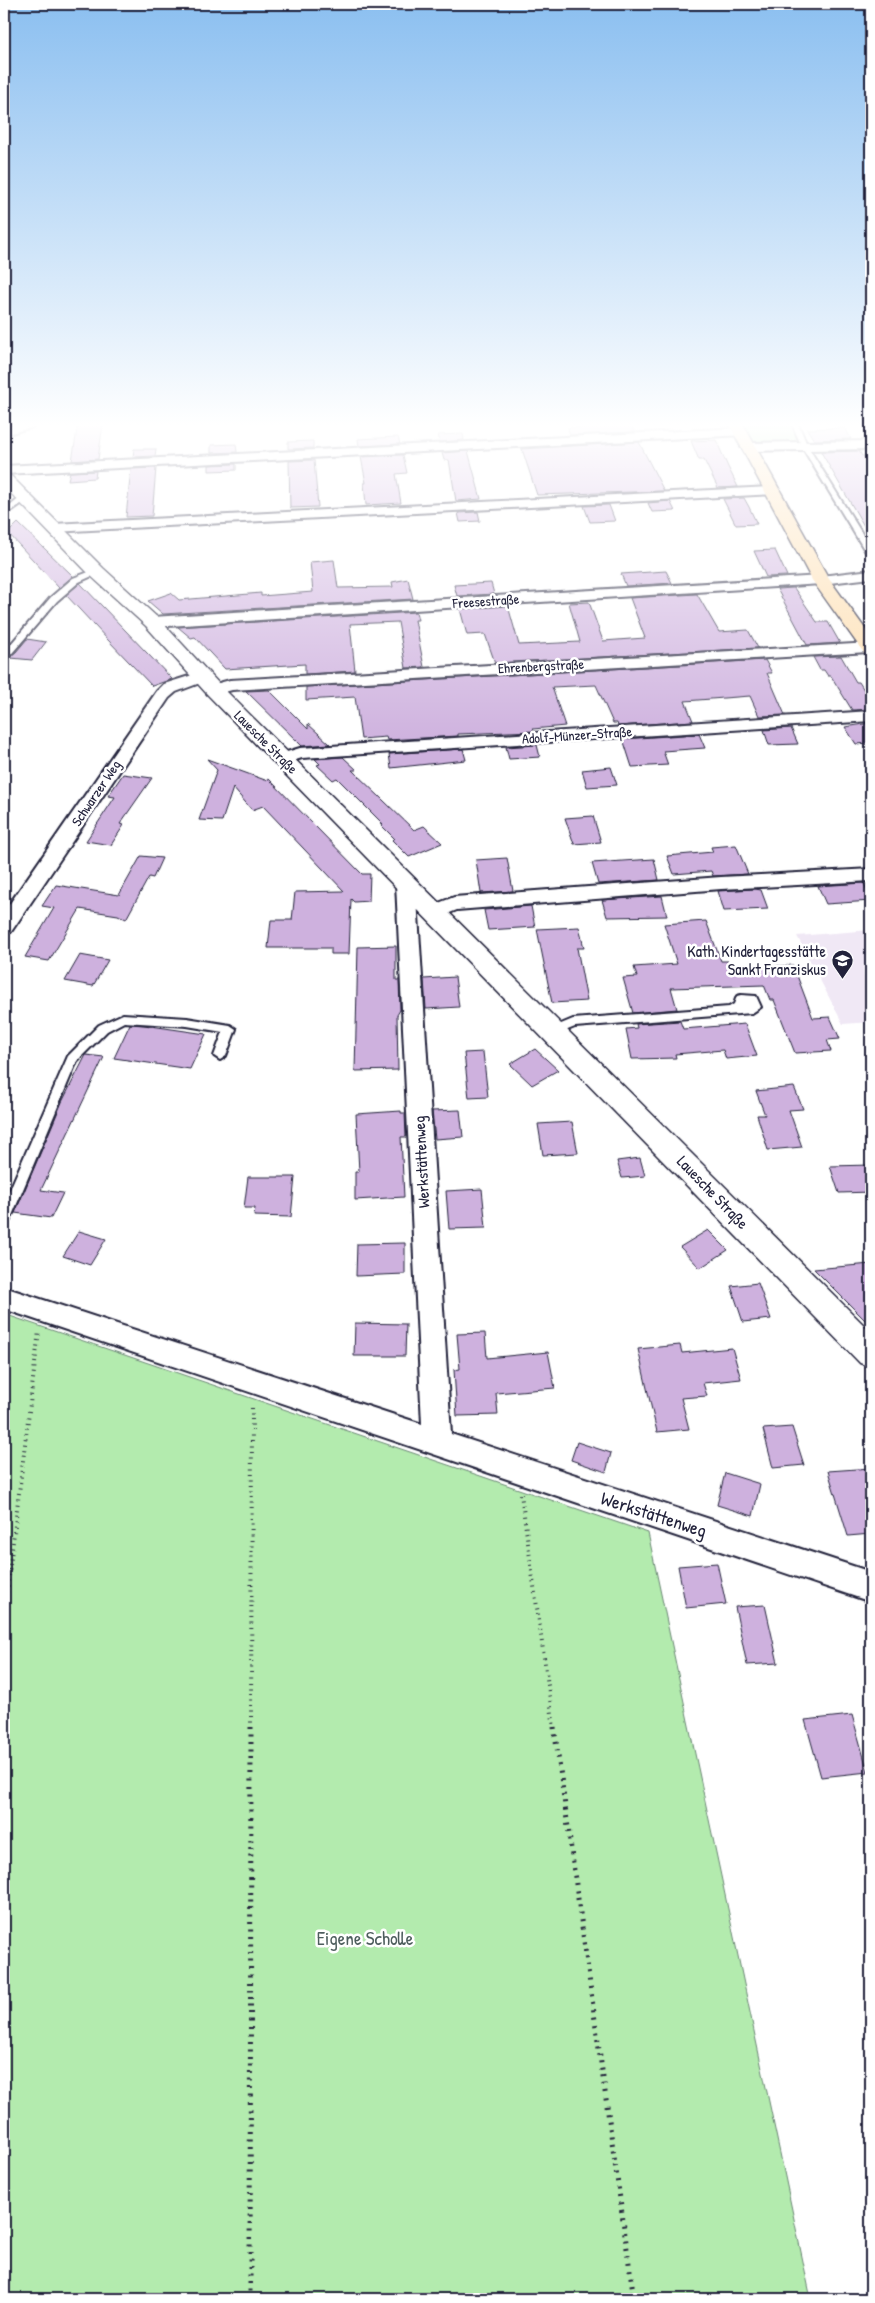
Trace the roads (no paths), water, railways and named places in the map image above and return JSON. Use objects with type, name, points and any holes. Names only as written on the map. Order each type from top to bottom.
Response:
[{"type":"main road","points":[[793,531],[820,580],[870,648]]},
{"type":"street","name":"Lauesche Straße","points":[[56,531],[97,572],[152,622],[208,683],[871,1353]]},
{"type":"street","name":"Freesestraße","points":[[152,622],[820,580],[871,574]]},
{"type":"street","name":"Ehrenbergstraße","points":[[208,683],[230,684],[870,648]]},
{"type":"street","name":"Schwarzer Weg","points":[[4,927],[162,695],[178,684],[208,683]]},
{"type":"street","name":"Adolf-Münzer-Straße","points":[[283,759],[300,753],[871,716]]},
{"type":"street","points":[[434,912],[454,904],[720,883],[871,875]]},
{"type":"street","name":"Werkstättenweg","points":[[406,882],[436,1442]]},
{"type":"street","name":"Werkstättenweg","points":[[4,1298],[871,1587]]},
{"type":"lane","points":[[857,531],[871,554]]},
{"type":"lane","points":[[4,657],[54,599],[76,580],[97,572]]},
{"type":"lane","points":[[553,1032],[572,1023],[732,1010]]},
{"type":"lane","points":[[4,1218],[72,1059],[103,1028],[123,1018],[187,1022],[230,1029],[220,1056]]},
{"type":"place","name":"Kath. Kindertagesstätte Sankt Franziskus","points":[[842,979]]},
{"type":"park label","name":"Eigene Scholle","points":[[365,1938]]}]
